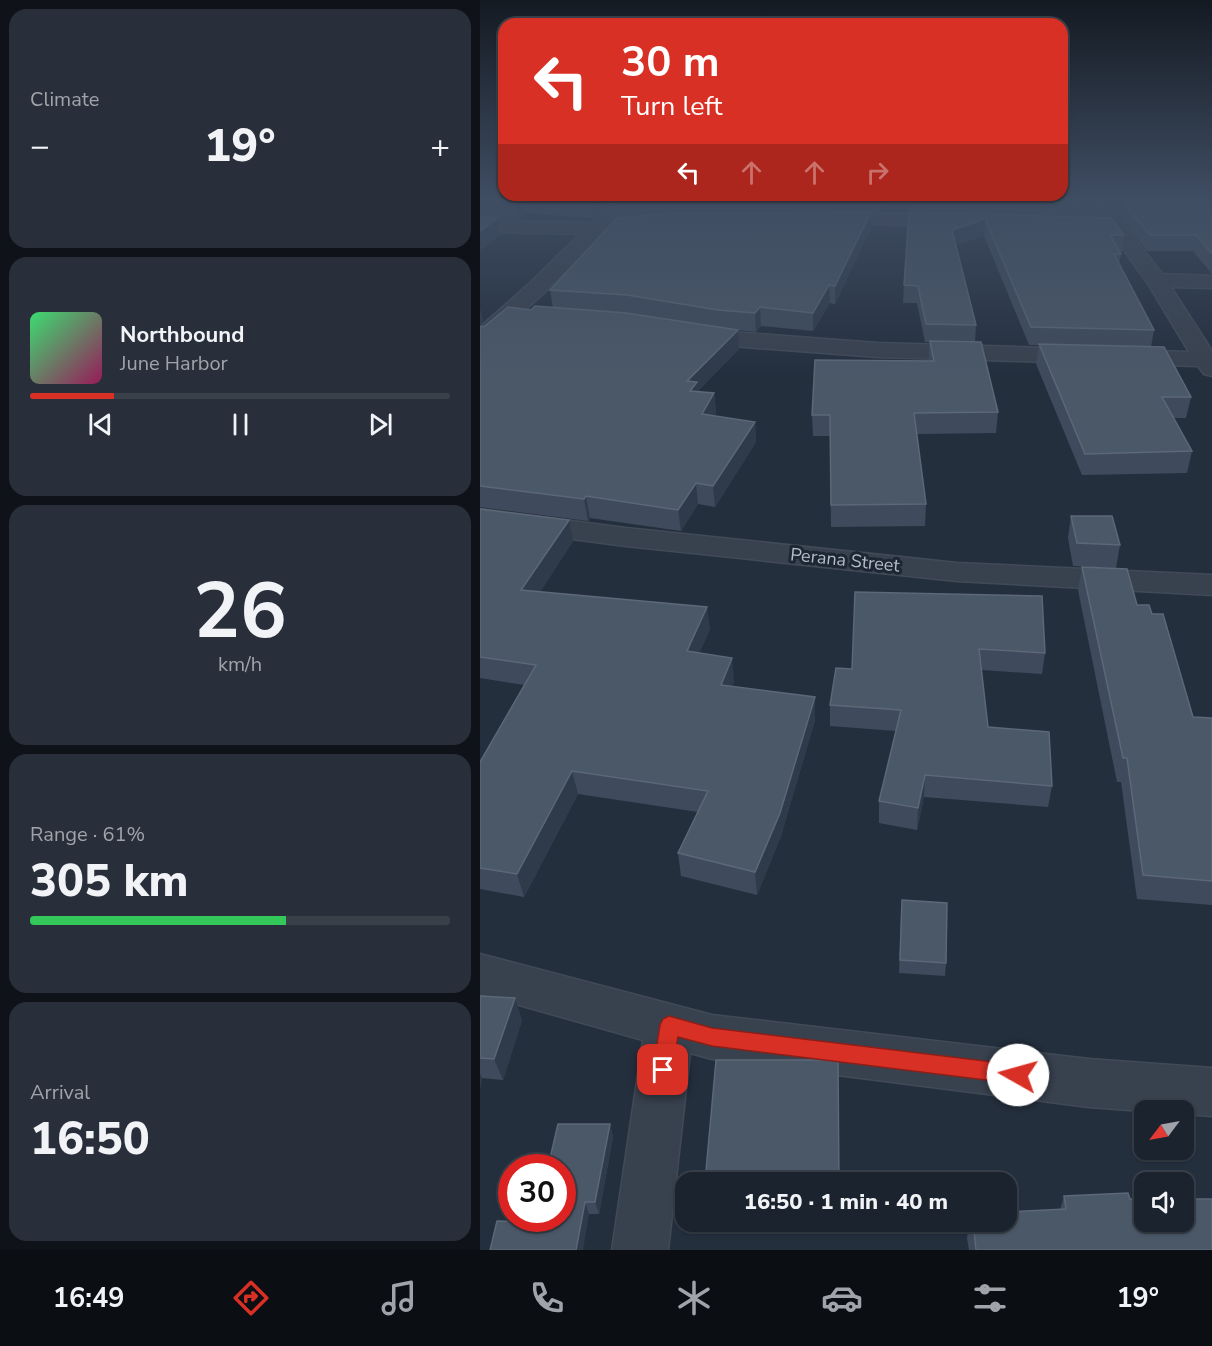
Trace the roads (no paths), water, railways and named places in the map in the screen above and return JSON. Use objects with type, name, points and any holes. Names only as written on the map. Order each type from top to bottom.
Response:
[{"type":"street","points":[[480,338],[509,314],[568,256]]},
{"type":"street","points":[[1138,256],[1156,280],[1209,364]]},
{"type":"street","points":[[1156,280],[1212,282]]},
{"type":"street","points":[[509,314],[533,316]]},
{"type":"street","points":[[674,330],[719,338],[877,350],[1209,364]]},
{"type":"street","name":"Perana Street","points":[[480,518],[638,539],[957,572],[1212,585]]},
{"type":"street","points":[[480,974],[712,1037],[1089,1083],[1212,1092]]},
{"type":"street","points":[[640,1250],[669,1025]]}]
